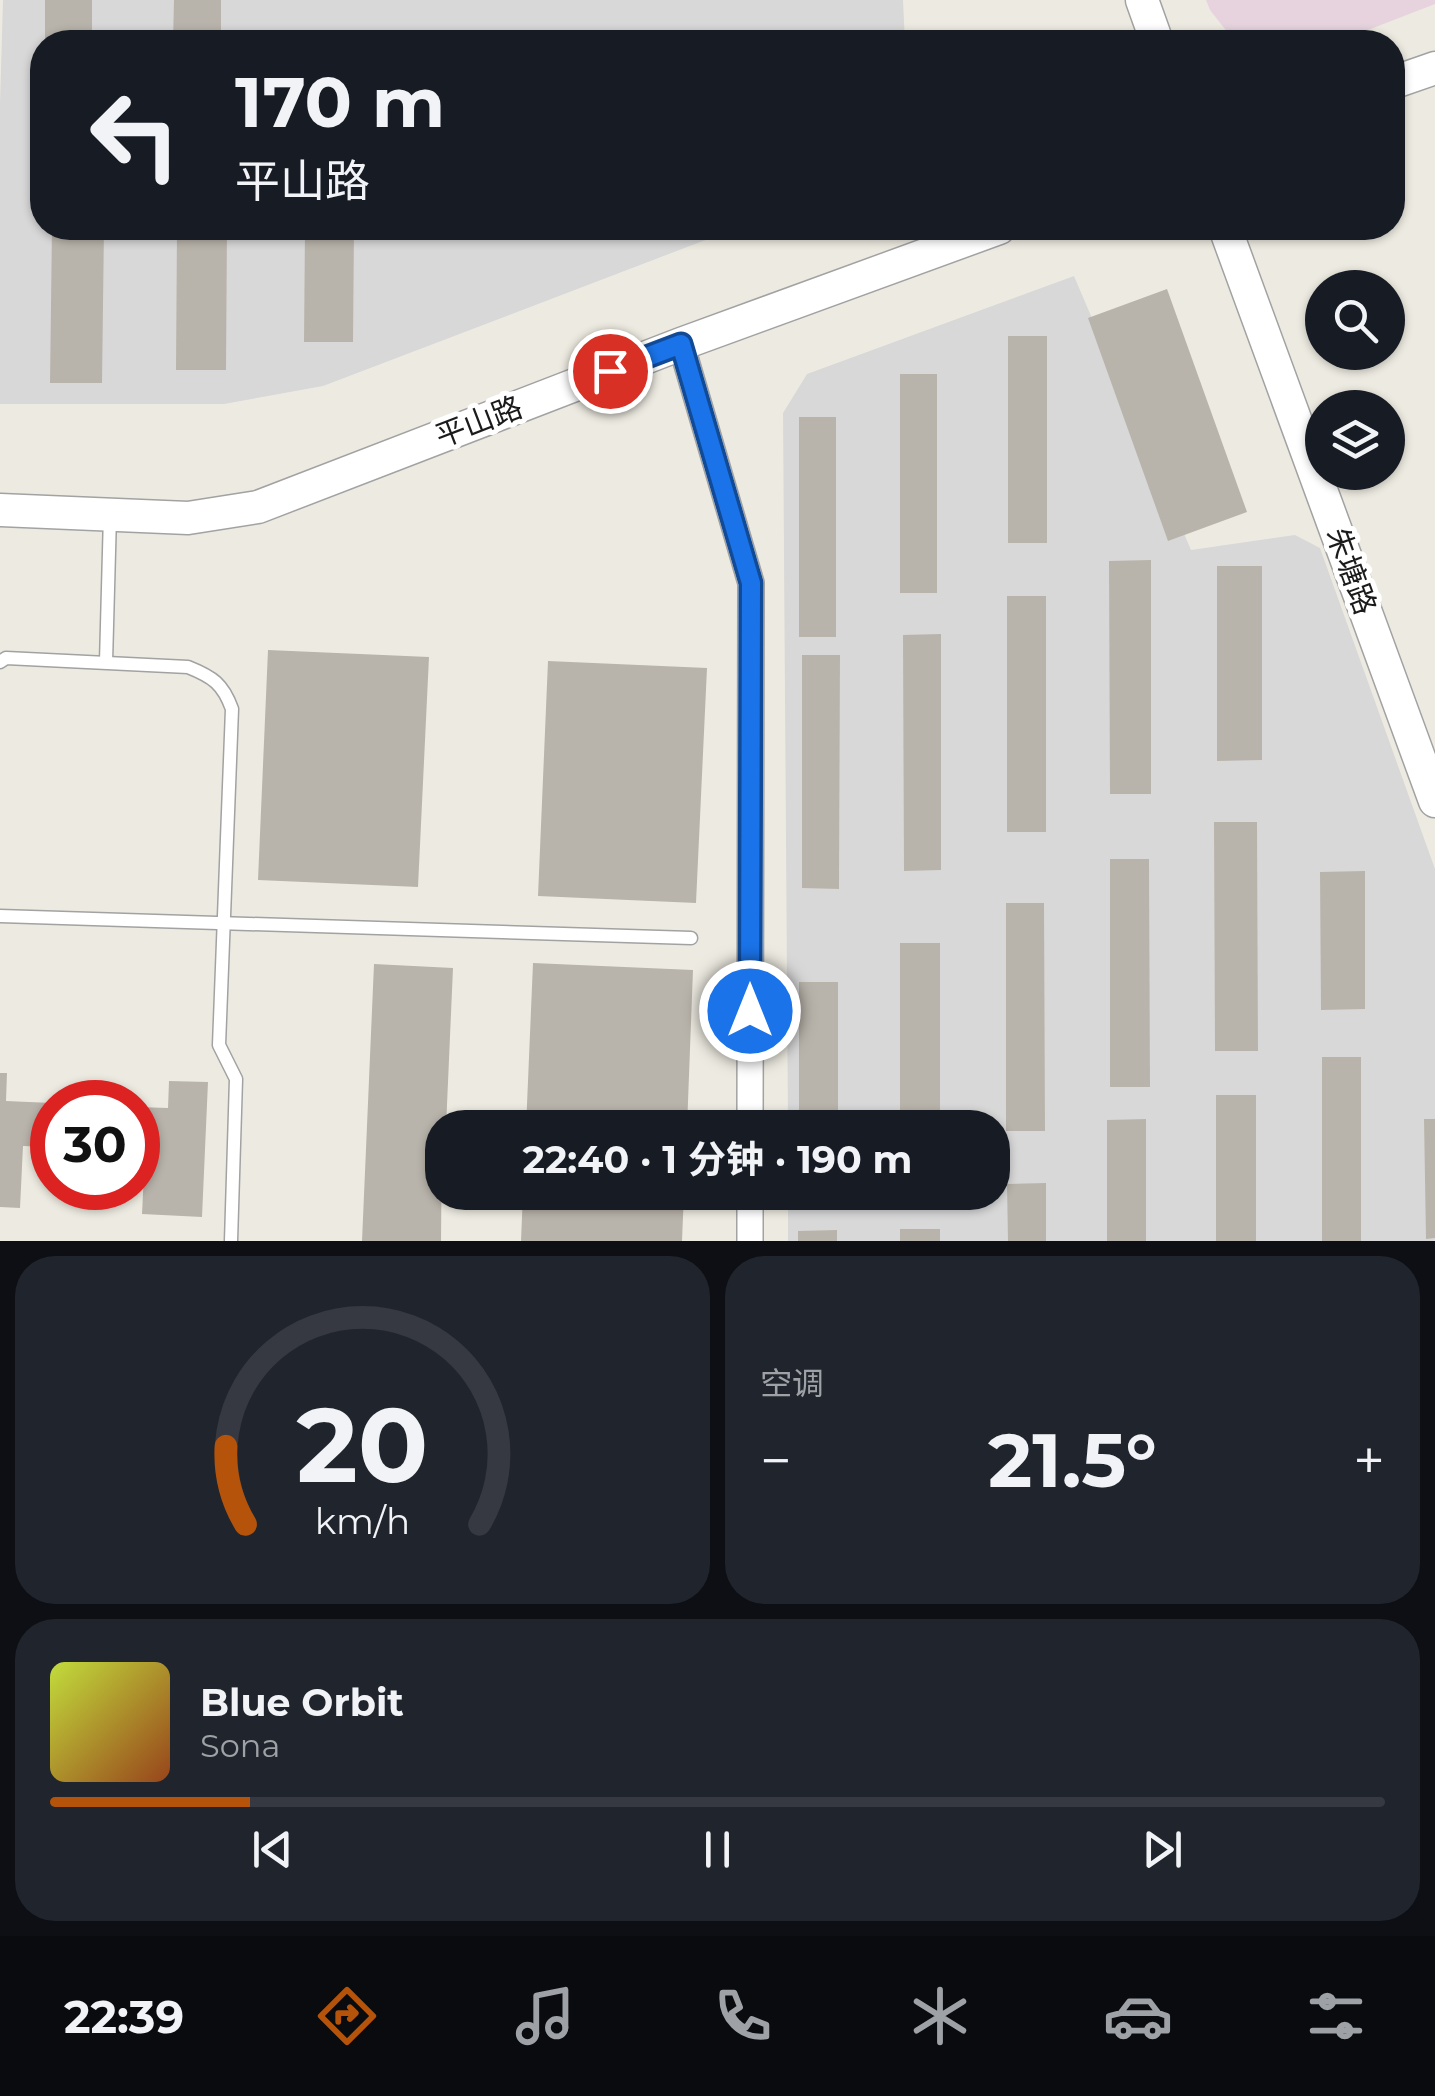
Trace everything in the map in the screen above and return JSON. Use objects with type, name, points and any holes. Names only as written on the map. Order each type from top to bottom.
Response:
[{"type":"street","points":[[1142,0],[1153,30]]},
{"type":"street","points":[[1405,78],[1435,68]]},
{"type":"street","name":"平山路","points":[[0,510],[188,518],[258,507],[681,344],[967,240]]},
{"type":"street","name":"朱塘路","points":[[1229,240],[1435,801]]},
{"type":"street","points":[[681,344],[751,583],[750,1110]]},
{"type":"street","points":[[750,1210],[750,1241]]},
{"type":"lane","points":[[106,662],[110,514]]},
{"type":"lane","points":[[0,662],[6,658],[188,667],[212,676],[224,687],[232,709],[219,1045],[236,1079],[231,1241]]},
{"type":"lane","points":[[0,916],[691,938]]},
{"type":"shaded area","points":[[3,0],[903,0],[904,30],[30,30],[30,240],[706,240],[323,386],[224,404],[0,404]]},
{"type":"shaded area","points":[[1206,0],[1435,0],[1435,4],[1368,30],[1226,30]]},
{"type":"shaded area","points":[[1074,276],[1191,550],[1295,535],[1320,548],[1435,869],[1435,1241],[788,1241],[788,1210],[1010,1210],[1010,1110],[788,1110],[783,413],[807,374]]},
{"type":"building","points":[[45,0],[92,0],[92,30],[45,30]]},
{"type":"building","points":[[174,0],[221,0],[221,30],[173,30]]},
{"type":"building","points":[[52,240],[104,240],[102,383],[50,383]]},
{"type":"building","points":[[177,240],[227,240],[226,370],[176,370]]},
{"type":"building","points":[[305,240],[354,240],[353,342],[304,342]]},
{"type":"building","points":[[1167,289],[1247,512],[1168,541],[1088,318]]},
{"type":"building","points":[[1008,336],[1047,336],[1047,543],[1008,543]]},
{"type":"building","points":[[900,374],[937,374],[937,593],[900,593]]},
{"type":"building","points":[[799,417],[836,417],[836,637],[799,637]]},
{"type":"building","points":[[1151,560],[1151,794],[1110,794],[1109,561]]},
{"type":"building","points":[[1217,566],[1262,566],[1262,760],[1217,761]]},
{"type":"building","points":[[1007,596],[1046,596],[1046,832],[1007,832]]},
{"type":"building","points":[[941,634],[941,870],[904,871],[903,635]]},
{"type":"building","points":[[268,650],[429,657],[418,887],[258,880]]},
{"type":"building","points":[[802,655],[840,655],[839,889],[802,888]]},
{"type":"building","points":[[548,661],[707,668],[696,903],[538,896]]},
{"type":"building","points":[[1214,822],[1257,822],[1258,1051],[1215,1051]]},
{"type":"building","points":[[1110,859],[1149,859],[1150,1087],[1110,1087]]},
{"type":"building","points":[[1365,871],[1365,1009],[1321,1010],[1320,872]]},
{"type":"building","points":[[1006,903],[1044,903],[1045,1131],[1010,1131],[1010,1110],[1006,1110]]},
{"type":"building","points":[[900,943],[940,943],[940,1110],[900,1110]]},
{"type":"building","points":[[533,963],[693,970],[688,1110],[527,1110]]},
{"type":"building","points":[[374,964],[453,968],[447,1110],[425,1110],[425,1210],[441,1210],[441,1241],[362,1241]]},
{"type":"building","points":[[799,982],[838,982],[838,1110],[799,1110]]},
{"type":"building","points":[[1322,1057],[1361,1057],[1361,1241],[1322,1241]]},
{"type":"building","points":[[0,1073],[7,1073],[6,1101],[30,1102],[30,1146],[23,1146],[20,1208],[0,1207]]},
{"type":"building","points":[[169,1081],[208,1082],[202,1217],[142,1214],[142,1210],[160,1210],[160,1108],[168,1108]]},
{"type":"building","points":[[1216,1095],[1256,1095],[1256,1241],[1216,1241]]},
{"type":"building","points":[[1146,1119],[1146,1241],[1107,1241],[1107,1120]]},
{"type":"building","points":[[1424,1119],[1435,1119],[1435,1238],[1426,1239]]},
{"type":"building","points":[[1046,1183],[1046,1241],[1008,1241],[1010,1184]]},
{"type":"building","points":[[522,1210],[683,1210],[682,1241],[521,1241]]},
{"type":"building","points":[[900,1229],[940,1229],[940,1241],[900,1241]]},
{"type":"building","points":[[837,1230],[837,1241],[798,1241],[798,1231]]},
{"type":"route","points":[[610,371],[681,344],[751,583],[750,1011]]}]
